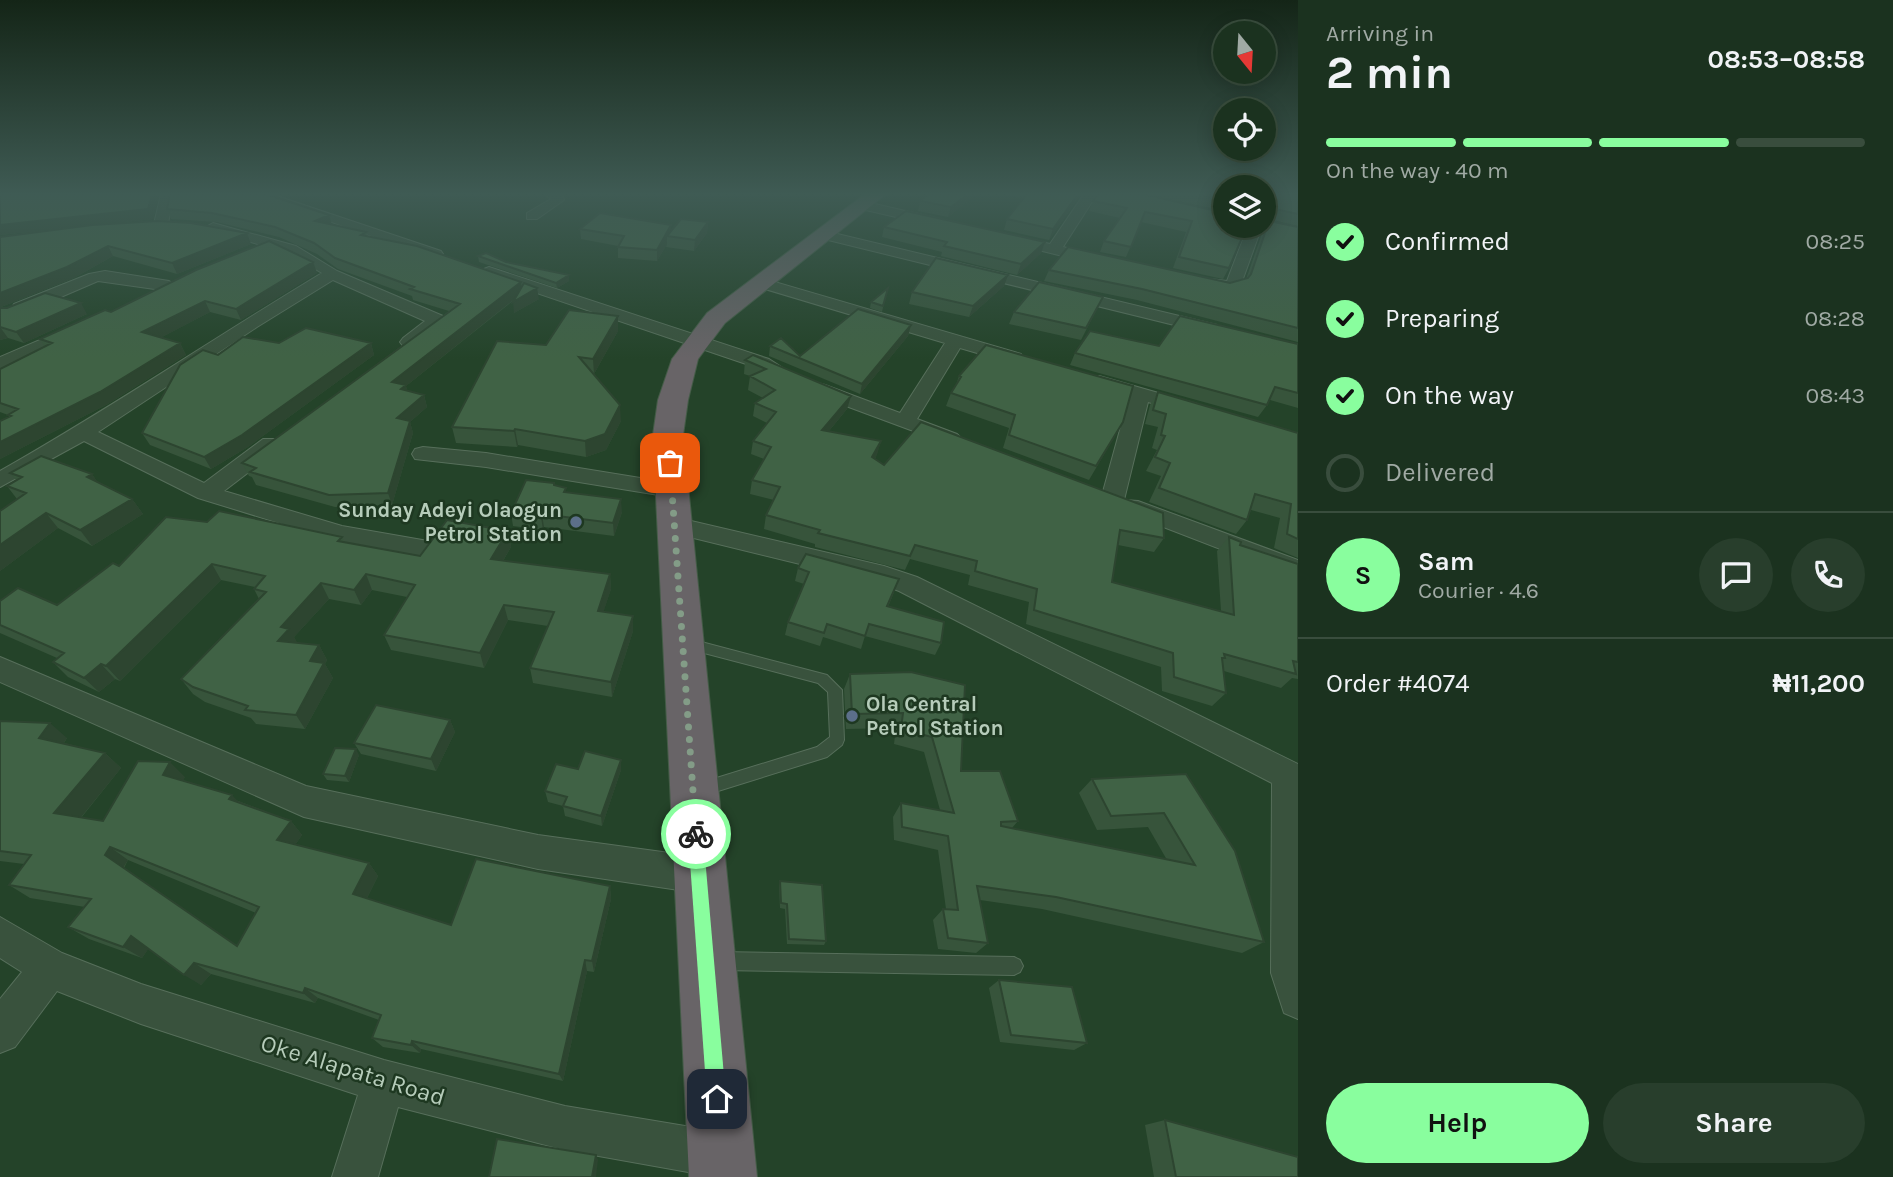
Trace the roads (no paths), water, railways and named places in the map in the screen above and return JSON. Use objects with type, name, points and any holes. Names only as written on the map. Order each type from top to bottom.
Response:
[{"type":"highway","points":[[722,1166],[668,435],[673,400],[685,359],[716,318],[806,249]]},
{"type":"street","points":[[250,252],[258,249]]},
{"type":"street","points":[[287,249],[322,264],[332,274],[437,320],[393,354]]},
{"type":"street","points":[[420,249],[447,258]]},
{"type":"street","points":[[883,249],[1230,333]]},
{"type":"street","points":[[1054,249],[1119,264]]},
{"type":"street","points":[[1183,279],[1223,287],[1234,285],[1247,249]]},
{"type":"street","points":[[472,267],[762,363],[814,387],[970,446]]},
{"type":"street","points":[[0,480],[83,433],[251,323],[332,274]]},
{"type":"street","points":[[8,313],[94,277],[175,284],[145,297]]},
{"type":"street","points":[[761,283],[1034,364]]},
{"type":"street","points":[[0,365],[84,325]]},
{"type":"street","points":[[905,421],[955,342]]},
{"type":"street","points":[[1087,379],[1206,412]]},
{"type":"street","points":[[1113,499],[1140,394]]},
{"type":"street","points":[[83,433],[206,493],[341,534],[419,547]]},
{"type":"street","points":[[206,493],[283,436]]},
{"type":"street","points":[[423,454],[486,460],[673,508],[884,575],[908,584],[1293,778],[1291,973],[1298,999]]},
{"type":"street","points":[[1087,489],[1298,570]]},
{"type":"street","points":[[0,669],[304,801],[538,852],[699,875]]},
{"type":"street","name":"Oke Alapata Road","points":[[0,936],[50,968],[141,1004],[384,1082],[722,1166]]},
{"type":"street","points":[[0,1032],[50,968]]},
{"type":"street","points":[[355,1177],[384,1082]]},
{"type":"lane","points":[[682,642],[822,679],[835,690],[837,740],[822,752],[693,792]]},
{"type":"lane","points":[[706,961],[1014,966]]},
{"type":"place","name":"Sunday Adeyi Olaogun Petrol Station","points":[[576,522]]},
{"type":"place","name":"Ola Central Petrol Station","points":[[852,716]]}]
